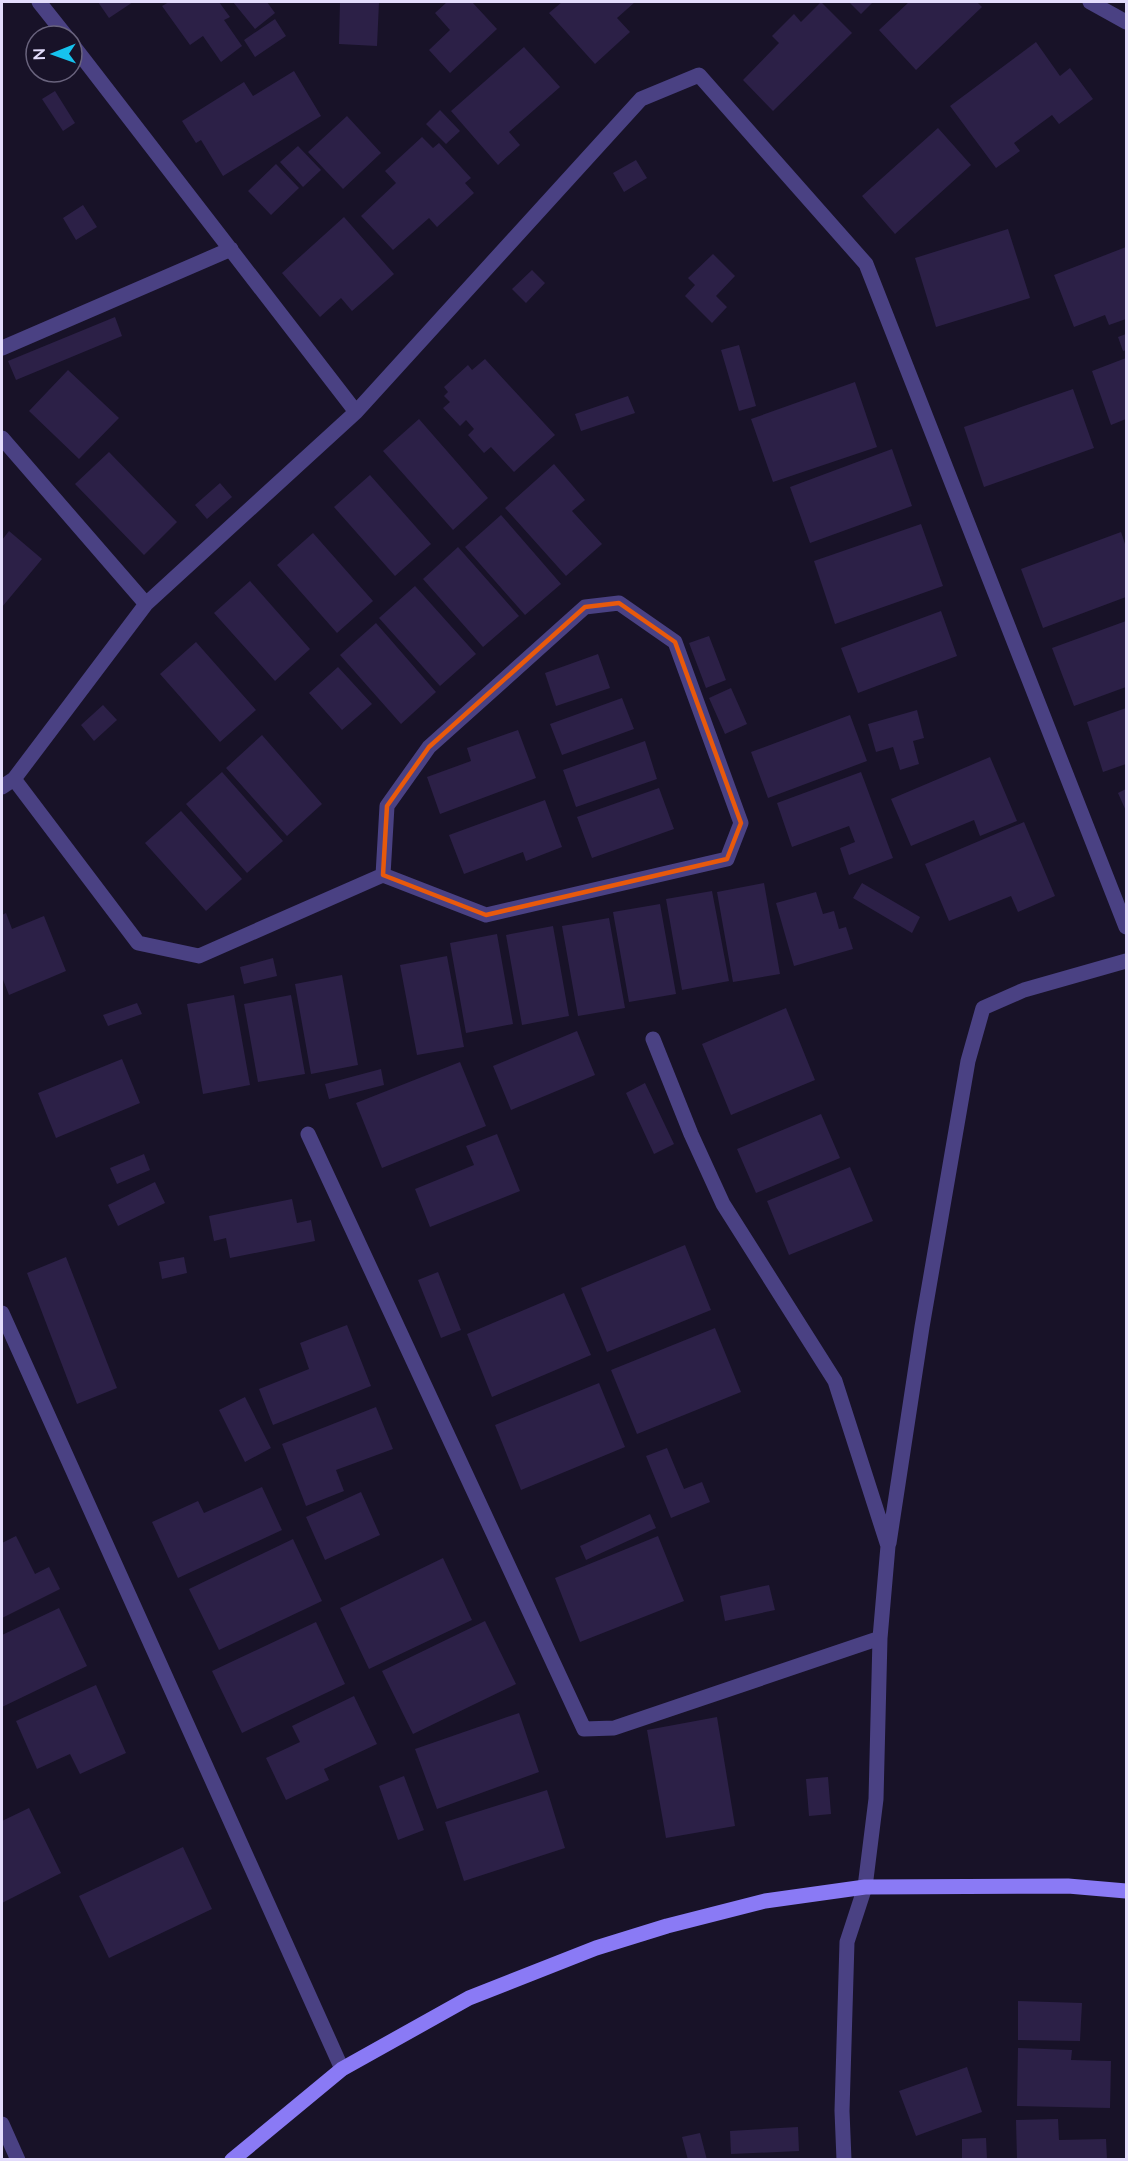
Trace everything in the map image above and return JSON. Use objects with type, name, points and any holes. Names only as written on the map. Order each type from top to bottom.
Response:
[{"type":"street","points":[[39,2],[56,24]]},
{"type":"street","points":[[1090,2],[1126,22]]},
{"type":"street","points":[[84,59],[356,412]]},
{"type":"street","points":[[383,875],[387,806],[429,747],[585,607],[619,603],[675,642],[741,823],[727,860],[486,915],[383,875],[199,956],[138,943],[8,783],[146,604],[356,412],[641,99],[699,75],[866,264],[1126,927]]},
{"type":"street","points":[[2,348],[231,249]]},
{"type":"street","points":[[2,438],[146,604]]},
{"type":"street","points":[[844,2160],[842,2111],[847,1941],[866,1887],[876,1799],[880,1638],[888,1546],[922,1328],[968,1061],[983,1008],[1024,990],[1126,961]]},
{"type":"street","points":[[653,1039],[691,1134],[723,1204],[835,1381],[888,1546]]},
{"type":"street","points":[[308,1134],[584,1729],[614,1728],[880,1638]]},
{"type":"street","points":[[2,1313],[342,2069]]},
{"type":"street","points":[[232,2160],[342,2069],[469,1998],[596,1948],[667,1926],[765,1901],[866,1887],[1068,1886],[1126,1891]]},
{"type":"street","points":[[2,2124],[18,2160]]},
{"type":"highlighted area","points":[[619,603],[675,642],[741,823],[727,859],[486,915],[383,875],[387,806],[429,747],[585,607]]},
{"type":"building","points":[[98,2],[133,2],[109,18]]},
{"type":"building","points":[[169,2],[219,2],[230,17],[224,20],[242,46],[221,62],[203,36],[190,45],[162,6]]},
{"type":"building","points":[[233,2],[267,2],[275,13],[255,29]]},
{"type":"building","points":[[340,2],[379,2],[377,46],[339,44]]},
{"type":"building","points":[[447,2],[472,2],[497,29],[450,73],[429,50],[450,30],[435,13]]},
{"type":"building","points":[[562,2],[635,2],[617,18],[630,32],[595,64],[549,13]]},
{"type":"building","points":[[821,2],[852,33],[773,111],[743,80],[779,43],[772,36],[794,14],[801,22]]},
{"type":"building","points":[[849,2],[873,2],[861,14]]},
{"type":"building","points":[[909,2],[977,2],[982,7],[916,70],[879,30]]},
{"type":"building","points":[[275,19],[286,36],[255,57],[244,40]]},
{"type":"building","points":[[1036,42],[1060,76],[1070,68],[1093,99],[1059,124],[1052,115],[1014,143],[1020,151],[996,168],[950,106]]},
{"type":"building","points":[[524,47],[560,87],[509,132],[520,145],[498,165],[451,111]]},
{"type":"building","points":[[294,71],[321,116],[223,176],[201,140],[196,143],[182,121],[244,82],[253,96]]},
{"type":"building","points":[[55,91],[75,123],[63,131],[42,99]]},
{"type":"building","points":[[440,110],[460,131],[446,144],[426,124]]},
{"type":"building","points":[[347,116],[381,153],[343,189],[308,152]]},
{"type":"building","points":[[938,128],[971,165],[895,234],[862,196]]},
{"type":"building","points":[[422,137],[433,148],[439,143],[471,178],[465,183],[474,193],[437,227],[429,218],[393,250],[361,216],[396,183],[385,171]]},
{"type":"building","points":[[298,146],[321,170],[303,187],[280,162]]},
{"type":"building","points":[[636,160],[647,178],[624,192],[613,173]]},
{"type":"building","points":[[276,164],[299,188],[271,215],[248,191]]},
{"type":"building","points":[[83,205],[97,227],[76,240],[63,218]]},
{"type":"building","points":[[344,217],[394,274],[352,311],[341,298],[320,317],[282,273]]},
{"type":"building","points":[[1008,229],[1030,298],[936,327],[915,258]]},
{"type":"building","points":[[1126,247],[1126,319],[1109,325],[1105,315],[1074,327],[1054,275]]},
{"type":"building","points":[[713,254],[735,276],[716,296],[727,307],[712,323],[685,296],[695,285],[688,278]]},
{"type":"building","points":[[532,270],[545,283],[526,303],[512,289]]},
{"type":"building","points":[[115,317],[122,336],[16,380],[8,361]]},
{"type":"building","points":[[1126,334],[1126,350],[1123,351],[1118,337]]},
{"type":"building","points":[[739,345],[756,406],[739,411],[721,350]]},
{"type":"building","points":[[1126,358],[1126,419],[1111,425],[1092,371]]},
{"type":"building","points":[[485,359],[555,435],[514,472],[491,447],[484,453],[468,435],[474,429],[466,420],[460,426],[443,408],[450,402],[444,396],[448,392],[444,387],[468,365],[472,370]]},
{"type":"building","points":[[68,370],[119,418],[79,459],[29,411]]},
{"type":"building","points":[[855,382],[877,447],[773,482],[751,419]]},
{"type":"building","points":[[1073,389],[1094,448],[984,487],[964,427]]},
{"type":"building","points":[[628,396],[635,413],[581,431],[575,414]]},
{"type":"building","points":[[419,419],[488,498],[453,530],[383,451]]},
{"type":"building","points":[[892,449],[912,506],[810,543],[790,487]]},
{"type":"building","points":[[109,452],[177,522],[144,555],[75,484]]},
{"type":"building","points":[[554,464],[585,500],[572,511],[602,544],[566,576],[505,508]]},
{"type":"building","points":[[370,475],[431,544],[395,576],[334,507]]},
{"type":"building","points":[[220,483],[232,497],[207,519],[195,505]]},
{"type":"building","points":[[501,515],[561,584],[525,615],[465,547]]},
{"type":"building","points":[[921,524],[943,586],[835,624],[814,561]]},
{"type":"building","points":[[9,531],[42,559],[2,607],[2,540]]},
{"type":"building","points":[[1121,532],[1126,547],[1126,597],[1043,628],[1021,569]]},
{"type":"building","points":[[313,533],[373,601],[337,633],[277,565]]},
{"type":"building","points":[[458,547],[519,616],[483,647],[423,579]]},
{"type":"building","points":[[250,581],[310,649],[275,681],[214,613]]},
{"type":"building","points":[[415,586],[476,654],[440,686],[379,618]]},
{"type":"building","points":[[941,611],[957,656],[858,693],[841,648]]},
{"type":"building","points":[[1126,621],[1126,687],[1074,706],[1052,648]]},
{"type":"building","points":[[376,623],[436,692],[401,724],[340,655]]},
{"type":"building","points":[[709,636],[726,680],[706,688],[689,643]]},
{"type":"building","points":[[196,642],[256,710],[220,742],[160,674]]},
{"type":"building","points":[[598,654],[610,688],[556,706],[545,673]]},
{"type":"building","points":[[338,667],[372,704],[342,730],[309,693]]},
{"type":"building","points":[[731,688],[747,724],[725,734],[709,698]]},
{"type":"building","points":[[622,698],[634,729],[562,755],[550,724]]},
{"type":"building","points":[[103,705],[117,720],[94,741],[81,725]]},
{"type":"building","points":[[1126,708],[1126,764],[1103,772],[1087,722]]},
{"type":"building","points":[[917,710],[924,738],[913,741],[919,764],[900,770],[893,747],[876,752],[868,724]]},
{"type":"building","points":[[850,715],[867,761],[768,798],[751,752]]},
{"type":"building","points":[[518,730],[536,778],[440,814],[427,777],[471,761],[467,748]]},
{"type":"building","points":[[262,735],[322,804],[287,836],[226,768]]},
{"type":"building","points":[[645,741],[657,779],[576,807],[563,770]]},
{"type":"building","points":[[990,757],[1017,821],[980,836],[974,820],[911,846],[891,799]]},
{"type":"building","points":[[222,772],[283,841],[247,873],[186,804]]},
{"type":"building","points":[[861,772],[893,858],[849,875],[840,848],[855,842],[849,826],[792,847],[777,803]]},
{"type":"building","points":[[659,788],[674,829],[592,858],[577,817]]},
{"type":"building","points":[[1126,789],[1126,811],[1118,793]]},
{"type":"building","points":[[545,800],[562,847],[526,861],[523,852],[464,874],[449,835]]},
{"type":"building","points":[[181,811],[242,879],[206,911],[145,843]]},
{"type":"building","points":[[1024,822],[1055,896],[1018,912],[1011,896],[949,921],[925,864]]},
{"type":"building","points":[[764,883],[780,974],[733,982],[717,892]]},
{"type":"building","points":[[862,883],[920,917],[912,933],[853,898]]},
{"type":"building","points":[[712,891],[729,981],[682,990],[666,899]]},
{"type":"building","points":[[816,892],[823,914],[834,911],[839,929],[846,927],[853,949],[794,966],[776,903]]},
{"type":"building","points":[[660,904],[676,994],[629,1002],[613,912]]},
{"type":"building","points":[[6,913],[12,929],[44,916],[66,971],[9,995],[2,977],[2,915]]},
{"type":"building","points":[[609,918],[625,1008],[578,1016],[562,926]]},
{"type":"building","points":[[553,926],[569,1016],[522,1025],[506,935]]},
{"type":"building","points":[[497,934],[513,1024],[466,1033],[450,943]]},
{"type":"building","points":[[447,956],[464,1047],[417,1055],[400,965]]},
{"type":"building","points":[[273,958],[277,976],[244,984],[240,967]]},
{"type":"building","points":[[342,975],[358,1065],[311,1074],[295,984]]},
{"type":"building","points":[[234,995],[250,1085],[203,1094],[187,1004]]},
{"type":"building","points":[[291,995],[305,1074],[258,1082],[244,1004]]},
{"type":"building","points":[[137,1003],[142,1014],[108,1026],[103,1015]]},
{"type":"building","points":[[786,1008],[815,1080],[731,1115],[702,1044]]},
{"type":"building","points":[[577,1031],[595,1075],[511,1110],[493,1066]]},
{"type":"building","points":[[122,1059],[140,1103],[56,1138],[38,1093]]},
{"type":"building","points":[[460,1062],[486,1126],[382,1168],[356,1103]]},
{"type":"building","points":[[381,1069],[384,1085],[329,1099],[325,1084]]},
{"type":"building","points":[[645,1083],[674,1144],[654,1154],[626,1093]]},
{"type":"building","points":[[821,1114],[840,1158],[756,1193],[737,1149]]},
{"type":"building","points":[[497,1134],[520,1191],[430,1227],[415,1189],[474,1165],[466,1146]]},
{"type":"building","points":[[144,1154],[150,1170],[117,1184],[110,1168]]},
{"type":"building","points":[[850,1167],[873,1221],[789,1255],[767,1201]]},
{"type":"building","points":[[155,1182],[165,1203],[118,1226],[108,1205]]},
{"type":"building","points":[[292,1199],[297,1223],[311,1220],[315,1241],[230,1258],[226,1238],[214,1241],[209,1216]]},
{"type":"building","points":[[685,1245],[711,1310],[607,1352],[581,1288]]},
{"type":"building","points":[[66,1257],[117,1388],[77,1404],[27,1273]]},
{"type":"building","points":[[184,1257],[187,1273],[162,1279],[159,1262]]},
{"type":"building","points":[[438,1272],[461,1330],[441,1338],[418,1280]]},
{"type":"building","points":[[564,1293],[591,1355],[492,1397],[467,1334]]},
{"type":"building","points":[[347,1325],[371,1386],[273,1425],[259,1389],[309,1369],[300,1343]]},
{"type":"building","points":[[715,1328],[741,1392],[637,1434],[611,1370]]},
{"type":"building","points":[[599,1383],[625,1447],[521,1490],[495,1425]]},
{"type":"building","points":[[245,1397],[271,1448],[245,1462],[219,1410]]},
{"type":"building","points":[[376,1407],[393,1449],[336,1470],[344,1491],[306,1506],[282,1444]]},
{"type":"building","points":[[667,1448],[684,1489],[702,1482],[710,1502],[671,1518],[646,1456]]},
{"type":"building","points":[[262,1487],[282,1530],[178,1578],[152,1522],[198,1501],[204,1513]]},
{"type":"building","points":[[361,1492],[380,1535],[325,1560],[306,1517]]},
{"type":"building","points":[[650,1514],[656,1528],[586,1560],[580,1546]]},
{"type":"building","points":[[16,1536],[35,1574],[49,1567],[60,1589],[2,1618],[2,1543]]},
{"type":"building","points":[[658,1536],[684,1601],[580,1642],[555,1578]]},
{"type":"building","points":[[293,1539],[322,1601],[219,1650],[189,1589]]},
{"type":"building","points":[[443,1558],[472,1620],[369,1669],[340,1608]]},
{"type":"building","points":[[769,1585],[775,1610],[725,1621],[720,1596]]},
{"type":"building","points":[[59,1608],[87,1666],[2,1707],[2,1635]]},
{"type":"building","points":[[485,1621],[516,1684],[413,1734],[382,1671]]},
{"type":"building","points":[[316,1622],[345,1684],[242,1733],[212,1671]]},
{"type":"building","points":[[96,1685],[126,1753],[80,1774],[70,1754],[37,1769],[16,1721]]},
{"type":"building","points":[[354,1696],[377,1744],[324,1769],[329,1780],[286,1800],[266,1758],[300,1742],[292,1726]]},
{"type":"building","points":[[519,1713],[539,1772],[437,1809],[415,1749]]},
{"type":"building","points":[[717,1717],[735,1826],[666,1838],[647,1730]]},
{"type":"building","points":[[404,1776],[424,1830],[398,1840],[379,1786]]},
{"type":"building","points":[[828,1777],[831,1814],[809,1816],[806,1779]]},
{"type":"building","points":[[547,1790],[565,1848],[464,1881],[445,1822]]},
{"type":"building","points":[[29,1808],[61,1873],[2,1903],[2,1821]]},
{"type":"building","points":[[183,1847],[212,1909],[109,1958],[79,1896]]},
{"type":"building","points":[[1018,2001],[1082,2003],[1080,2041],[1018,2040]]},
{"type":"building","points":[[1018,2048],[1072,2050],[1071,2060],[1111,2061],[1110,2108],[1017,2106]]},
{"type":"building","points":[[967,2067],[982,2112],[916,2136],[899,2091]]},
{"type":"building","points":[[1058,2119],[1059,2140],[1106,2139],[1107,2160],[1017,2160],[1016,2120]]},
{"type":"building","points":[[798,2127],[799,2151],[731,2154],[730,2131]]},
{"type":"building","points":[[700,2133],[707,2160],[688,2160],[682,2137]]},
{"type":"building","points":[[986,2138],[987,2160],[962,2160],[962,2139]]}]
